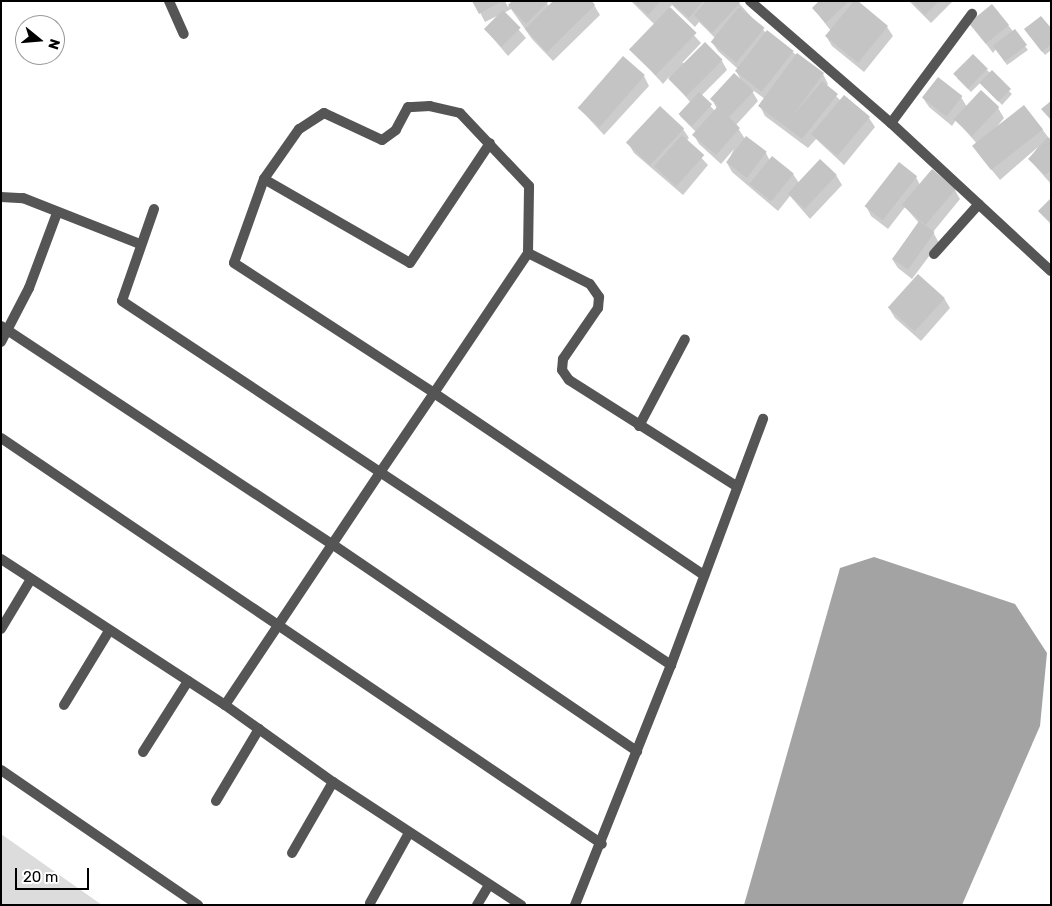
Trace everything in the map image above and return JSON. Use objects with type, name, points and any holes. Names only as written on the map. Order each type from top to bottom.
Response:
[{"type":"street","points":[[168,1],[184,34]]},
{"type":"street","points":[[750,1],[891,123],[1051,271]]},
{"type":"street","points":[[891,123],[972,14]]},
{"type":"street","points":[[225,705],[278,624],[434,393],[528,253],[529,186],[460,113],[430,106],[408,107],[396,130],[382,140],[324,114],[299,129],[264,179],[234,263],[434,393],[704,575]]},
{"type":"street","points":[[264,179],[410,263],[490,144]]},
{"type":"street","points":[[1,197],[23,198],[57,213],[140,244]]},
{"type":"street","points":[[934,254],[979,204]]},
{"type":"street","points":[[154,209],[140,244],[122,300],[671,665]]},
{"type":"street","points":[[1,342],[5,328],[57,213]]},
{"type":"street","points":[[528,253],[590,284],[599,297],[598,308],[563,359],[562,370],[569,380],[736,486]]},
{"type":"street","points":[[5,328],[332,544],[637,751]]},
{"type":"street","points":[[639,426],[685,339]]},
{"type":"street","points":[[576,905],[602,844],[671,665],[736,486],[764,419]]},
{"type":"street","points":[[1,438],[602,844]]},
{"type":"street","points":[[1,559],[225,705],[333,782],[521,905]]},
{"type":"street","points":[[1,629],[31,578]]},
{"type":"street","points":[[64,704],[109,631]]},
{"type":"street","points":[[143,752],[188,681]]},
{"type":"street","points":[[216,801],[259,729]]},
{"type":"street","points":[[1,770],[198,905]]},
{"type":"street","points":[[292,853],[333,782]]},
{"type":"street","points":[[370,902],[409,833]]},
{"type":"street","points":[[477,905],[490,885]]},
{"type":"shaded area","points":[[874,557],[1015,604],[1047,653],[1040,726],[962,905],[744,905],[840,568]]},
{"type":"shaded area","points":[[1,834],[41,862],[102,905],[1,905]]},
{"type":"building","points":[[472,1],[502,1],[479,14]]},
{"type":"building","points":[[512,1],[548,2],[526,24],[508,5]]},
{"type":"building","points":[[553,1],[592,1],[595,5],[547,52],[525,29]]},
{"type":"building","points":[[633,1],[661,1],[648,15]]},
{"type":"building","points":[[669,1],[703,1],[689,18]]},
{"type":"building","points":[[706,1],[738,1],[740,3],[712,33],[694,15]]},
{"type":"building","points":[[819,1],[849,1],[826,23],[812,8]]},
{"type":"building","points":[[854,1],[858,1],[888,26],[858,63],[825,36]]},
{"type":"building","points":[[912,1],[939,1],[925,15]]},
{"type":"building","points":[[992,4],[1009,25],[986,44],[969,23]]},
{"type":"building","points":[[670,7],[697,33],[656,75],[629,49]]},
{"type":"building","points":[[739,7],[765,28],[736,63],[711,42]]},
{"type":"building","points":[[503,10],[521,28],[502,47],[484,29]]},
{"type":"building","points":[[1041,16],[1051,28],[1051,44],[1042,52],[1024,29]]},
{"type":"building","points":[[1015,29],[1027,45],[1005,62],[993,46]]},
{"type":"building","points":[[767,30],[794,51],[762,92],[735,71]]},
{"type":"building","points":[[705,42],[723,60],[686,96],[668,79]]},
{"type":"building","points":[[797,53],[824,73],[792,117],[822,81],[838,94],[802,139],[758,106]]},
{"type":"building","points":[[973,54],[988,69],[968,89],[953,74]]},
{"type":"building","points":[[623,56],[645,75],[600,127],[578,108]]},
{"type":"building","points":[[992,70],[1011,89],[998,102],[979,83]]},
{"type":"building","points":[[734,73],[754,91],[729,117],[740,128],[716,155],[692,135],[718,106],[710,99]]},
{"type":"building","points":[[938,77],[962,96],[946,117],[922,97]]},
{"type":"building","points":[[981,90],[999,107],[972,136],[954,119]]},
{"type":"building","points":[[699,92],[712,104],[692,126],[679,114]]},
{"type":"building","points":[[844,95],[870,117],[837,156],[811,134]]},
{"type":"building","points":[[1051,101],[1051,120],[1041,109]]},
{"type":"building","points":[[1024,105],[1043,129],[991,170],[972,146]]},
{"type":"building","points":[[660,106],[684,129],[650,165],[626,143]]},
{"type":"building","points":[[682,135],[704,155],[676,186],[654,166]]},
{"type":"building","points":[[746,136],[767,152],[747,178],[726,162]]},
{"type":"building","points":[[1048,137],[1051,140],[1051,170],[1045,175],[1028,159]]},
{"type":"building","points":[[772,156],[794,174],[771,202],[749,184]]},
{"type":"building","points":[[820,159],[837,175],[805,209],[788,193]]},
{"type":"building","points":[[899,162],[917,176],[883,220],[865,206]]},
{"type":"building","points":[[932,169],[956,189],[926,225],[902,205]]},
{"type":"building","points":[[1051,198],[1051,224],[1038,211]]},
{"type":"building","points":[[919,221],[935,232],[908,270],[893,259]]},
{"type":"building","points":[[918,274],[945,298],[915,332],[888,307]]}]
